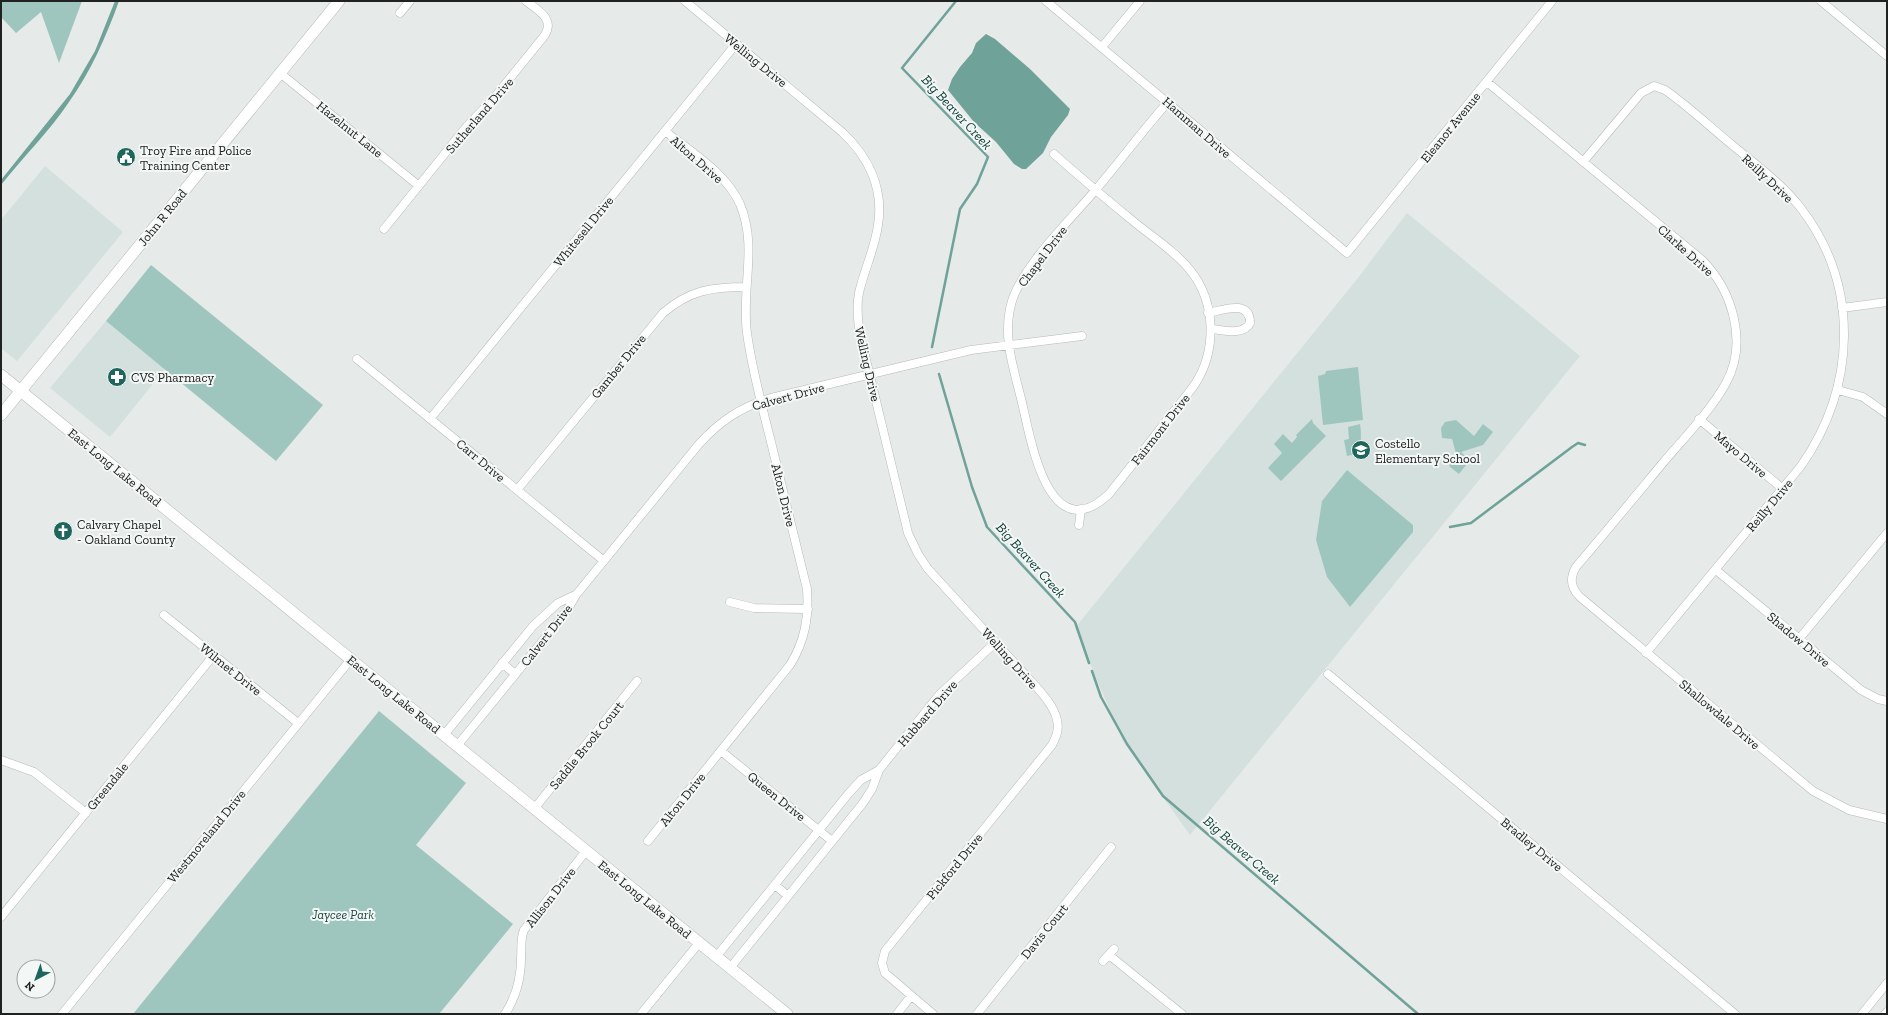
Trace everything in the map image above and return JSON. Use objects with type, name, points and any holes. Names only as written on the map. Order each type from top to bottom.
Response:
[{"type":"main road","name":"John R Road","points":[[1,415],[339,1]]},
{"type":"main road","name":"East Long Lake Road","points":[[1,375],[787,1014]]},
{"type":"street","points":[[400,13],[410,1]]},
{"type":"street","name":"Sutherland Drive","points":[[384,229],[545,35],[549,26],[546,18],[526,1]]},
{"type":"street","name":"Welling Drive","points":[[685,1],[853,142],[863,154],[873,174],[879,204],[878,225],[859,294],[858,318],[861,339],[910,540],[928,569],[996,642],[1045,698],[1057,719],[1057,733]]},
{"type":"street","name":"Hamman Drive","points":[[1046,1],[1347,253]]},
{"type":"street","points":[[1102,47],[1140,1]]},
{"type":"street","name":"Eleanor Avenue","points":[[1347,253],[1552,1]]},
{"type":"street","points":[[1821,1],[1887,56]]},
{"type":"street","name":"Whitesell Drive","points":[[430,419],[736,44]]},
{"type":"street","name":"Hazelnut Lane","points":[[280,73],[419,186]]},
{"type":"street","name":"Clarke Drive","points":[[1487,82],[1702,260],[1716,276],[1726,295],[1735,325],[1733,364],[1726,383],[1699,419],[1576,567],[1571,581]]},
{"type":"street","name":"Reilly Drive","points":[[1583,162],[1641,93],[1654,86],[1665,90],[1776,181],[1796,203],[1811,224],[1825,248],[1838,286],[1842,308],[1844,347],[1838,390],[1828,420],[1818,440],[1801,466],[1783,489],[1646,653]]},
{"type":"street","name":"Chapel Drive","points":[[1081,509],[1072,509],[1055,498],[1047,487],[1035,460],[1008,344],[1009,314],[1017,288],[1040,255],[1168,102]]},
{"type":"street","name":"Alton Drive","points":[[648,841],[795,656],[803,638],[808,610],[807,589],[761,401],[746,331],[746,287],[749,235],[740,203],[730,188],[716,172],[665,131]]},
{"type":"street","name":"Fairmont Drive","points":[[1054,154],[1179,259],[1190,270],[1201,286],[1211,329],[1210,348],[1195,383],[1109,494],[1098,504],[1086,510],[1081,509]]},
{"type":"street","name":"Gamber Drive","points":[[517,490],[663,313],[683,298],[702,291],[719,287],[746,287]]},
{"type":"street","points":[[1842,308],[1887,302]]},
{"type":"street","points":[[1208,313],[1238,307],[1247,311],[1250,316],[1250,323],[1244,330],[1237,331],[1211,329]]},
{"type":"street","name":"Calvert Drive","points":[[457,746],[566,612],[576,595],[708,434],[731,415],[761,401],[971,350],[1008,344],[1082,336]]},
{"type":"street","name":"Carr Drive","points":[[357,359],[604,561]]},
{"type":"street","points":[[1838,390],[1864,398],[1887,414]]},
{"type":"street","name":"Mayo Drive","points":[[1699,419],[1783,489]]},
{"type":"street","points":[[1079,525],[1081,509]]},
{"type":"street","points":[[1799,639],[1887,533]]},
{"type":"street","name":"Shadow Drive","points":[[1716,570],[1861,690],[1887,702]]},
{"type":"street","name":"Shallowdale Drive","points":[[1571,581],[1573,589],[1580,597],[1813,791],[1849,810],[1887,819]]},
{"type":"street","name":"Calvert Drive","points":[[444,735],[539,619],[558,604],[576,595]]},
{"type":"street","points":[[730,602],[754,608],[808,610]]},
{"type":"street","name":"Wilmet Drive","points":[[164,615],[298,723]]},
{"type":"street","name":"Hubbard Drive","points":[[730,968],[868,796],[879,770],[939,695],[996,642]]},
{"type":"street","name":"Greendale","points":[[1,917],[213,656]]},
{"type":"street","name":"Westmoreland Drive","points":[[62,1014],[351,659]]},
{"type":"street","name":"Calvert Drive","points":[[502,663],[515,674]]},
{"type":"street","name":"Bradley Drive","points":[[1328,674],[1735,1014]]},
{"type":"street","name":"Saddle Brook Court","points":[[534,808],[637,681]]},
{"type":"street","name":"Pickford Drive","points":[[911,996],[885,973],[882,963],[885,951],[1052,744],[1057,733]]},
{"type":"street","name":"Queen Drive","points":[[721,751],[832,841]]},
{"type":"street","points":[[1,760],[34,772],[86,813]]},
{"type":"street","name":"Hubbard Drive","points":[[716,957],[854,786],[871,773],[879,770]]},
{"type":"street","name":"Davis Court","points":[[977,1014],[1110,847]]},
{"type":"street","name":"Allison Drive","points":[[505,1014],[514,997],[519,981],[521,966],[521,942],[524,930],[586,851]]},
{"type":"street","points":[[774,885],[788,896]]},
{"type":"street","points":[[641,1014],[699,942]]},
{"type":"street","points":[[1103,961],[1112,952],[1182,1014]]},
{"type":"street","points":[[1862,1014],[1886,986]]},
{"type":"street","points":[[897,1014],[911,996],[933,1014]]},
{"type":"shaded area","points":[[115,1],[119,1],[109,28],[91,66],[77,90],[53,124],[1,185],[1,180],[70,94],[95,51]]},
{"type":"shaded area","points":[[986,34],[995,39],[1030,69],[1070,109],[1068,115],[1051,137],[1043,153],[1026,169],[1022,169],[1014,164],[996,142],[974,122],[948,90],[952,79],[972,53],[976,43]]},
{"type":"shaded area","points":[[45,166],[123,232],[17,361],[1,348],[1,220]]},
{"type":"shaded area","name":"Costello Elementary School","points":[[1407,213],[1580,356],[1190,835],[1123,741],[1075,628],[1358,278]]},
{"type":"shaded area","points":[[106,321],[165,369],[110,437],[50,388]]},
{"type":"green space","points":[[1,1],[82,1],[59,63],[41,12],[16,33],[1,17]]},
{"type":"green space","points":[[151,265],[323,405],[276,461],[106,321]]},
{"type":"green space","points":[[1358,367],[1363,420],[1323,425],[1318,376],[1325,374],[1326,371]]},
{"type":"green space","points":[[1312,419],[1313,423],[1326,436],[1281,481],[1268,468],[1282,453],[1274,444],[1283,434],[1292,443],[1297,437],[1296,435]]},
{"type":"green space","points":[[1456,420],[1474,436],[1483,424],[1493,432],[1483,445],[1461,452],[1470,460],[1459,474],[1449,466],[1457,457],[1452,439],[1442,438],[1441,428],[1445,422]]},
{"type":"green space","points":[[1360,424],[1361,453],[1347,456],[1344,440],[1349,439],[1348,427]]},
{"type":"green space","points":[[1347,470],[1413,525],[1413,532],[1350,607],[1327,577],[1316,540],[1322,501]]},
{"type":"green space","name":"Jaycee Park","points":[[379,711],[466,783],[416,845],[513,924],[439,1014],[133,1014]]},
{"type":"waterway","name":"Big Beaver Creek","points":[[932,347],[960,209],[977,184],[988,157],[902,68],[956,1]]},
{"type":"waterway","name":"Big Beaver Creek","points":[[939,374],[972,487],[987,527],[1075,622],[1089,663]]},
{"type":"waterway","points":[[1450,527],[1471,523],[1572,447],[1578,443],[1585,445]]},
{"type":"waterway","name":"Big Beaver Creek","points":[[1092,671],[1101,697],[1127,744],[1163,796],[1418,1014]]},
{"type":"place","name":"Troy Fire and Police Training Center","points":[[126,157]]},
{"type":"place","name":"CVS Pharmacy","points":[[117,377]]},
{"type":"place","name":"Costello Elementary School","points":[[1361,450]]},
{"type":"place","name":"Calvary Chapel - Oakland County","points":[[63,531]]}]
